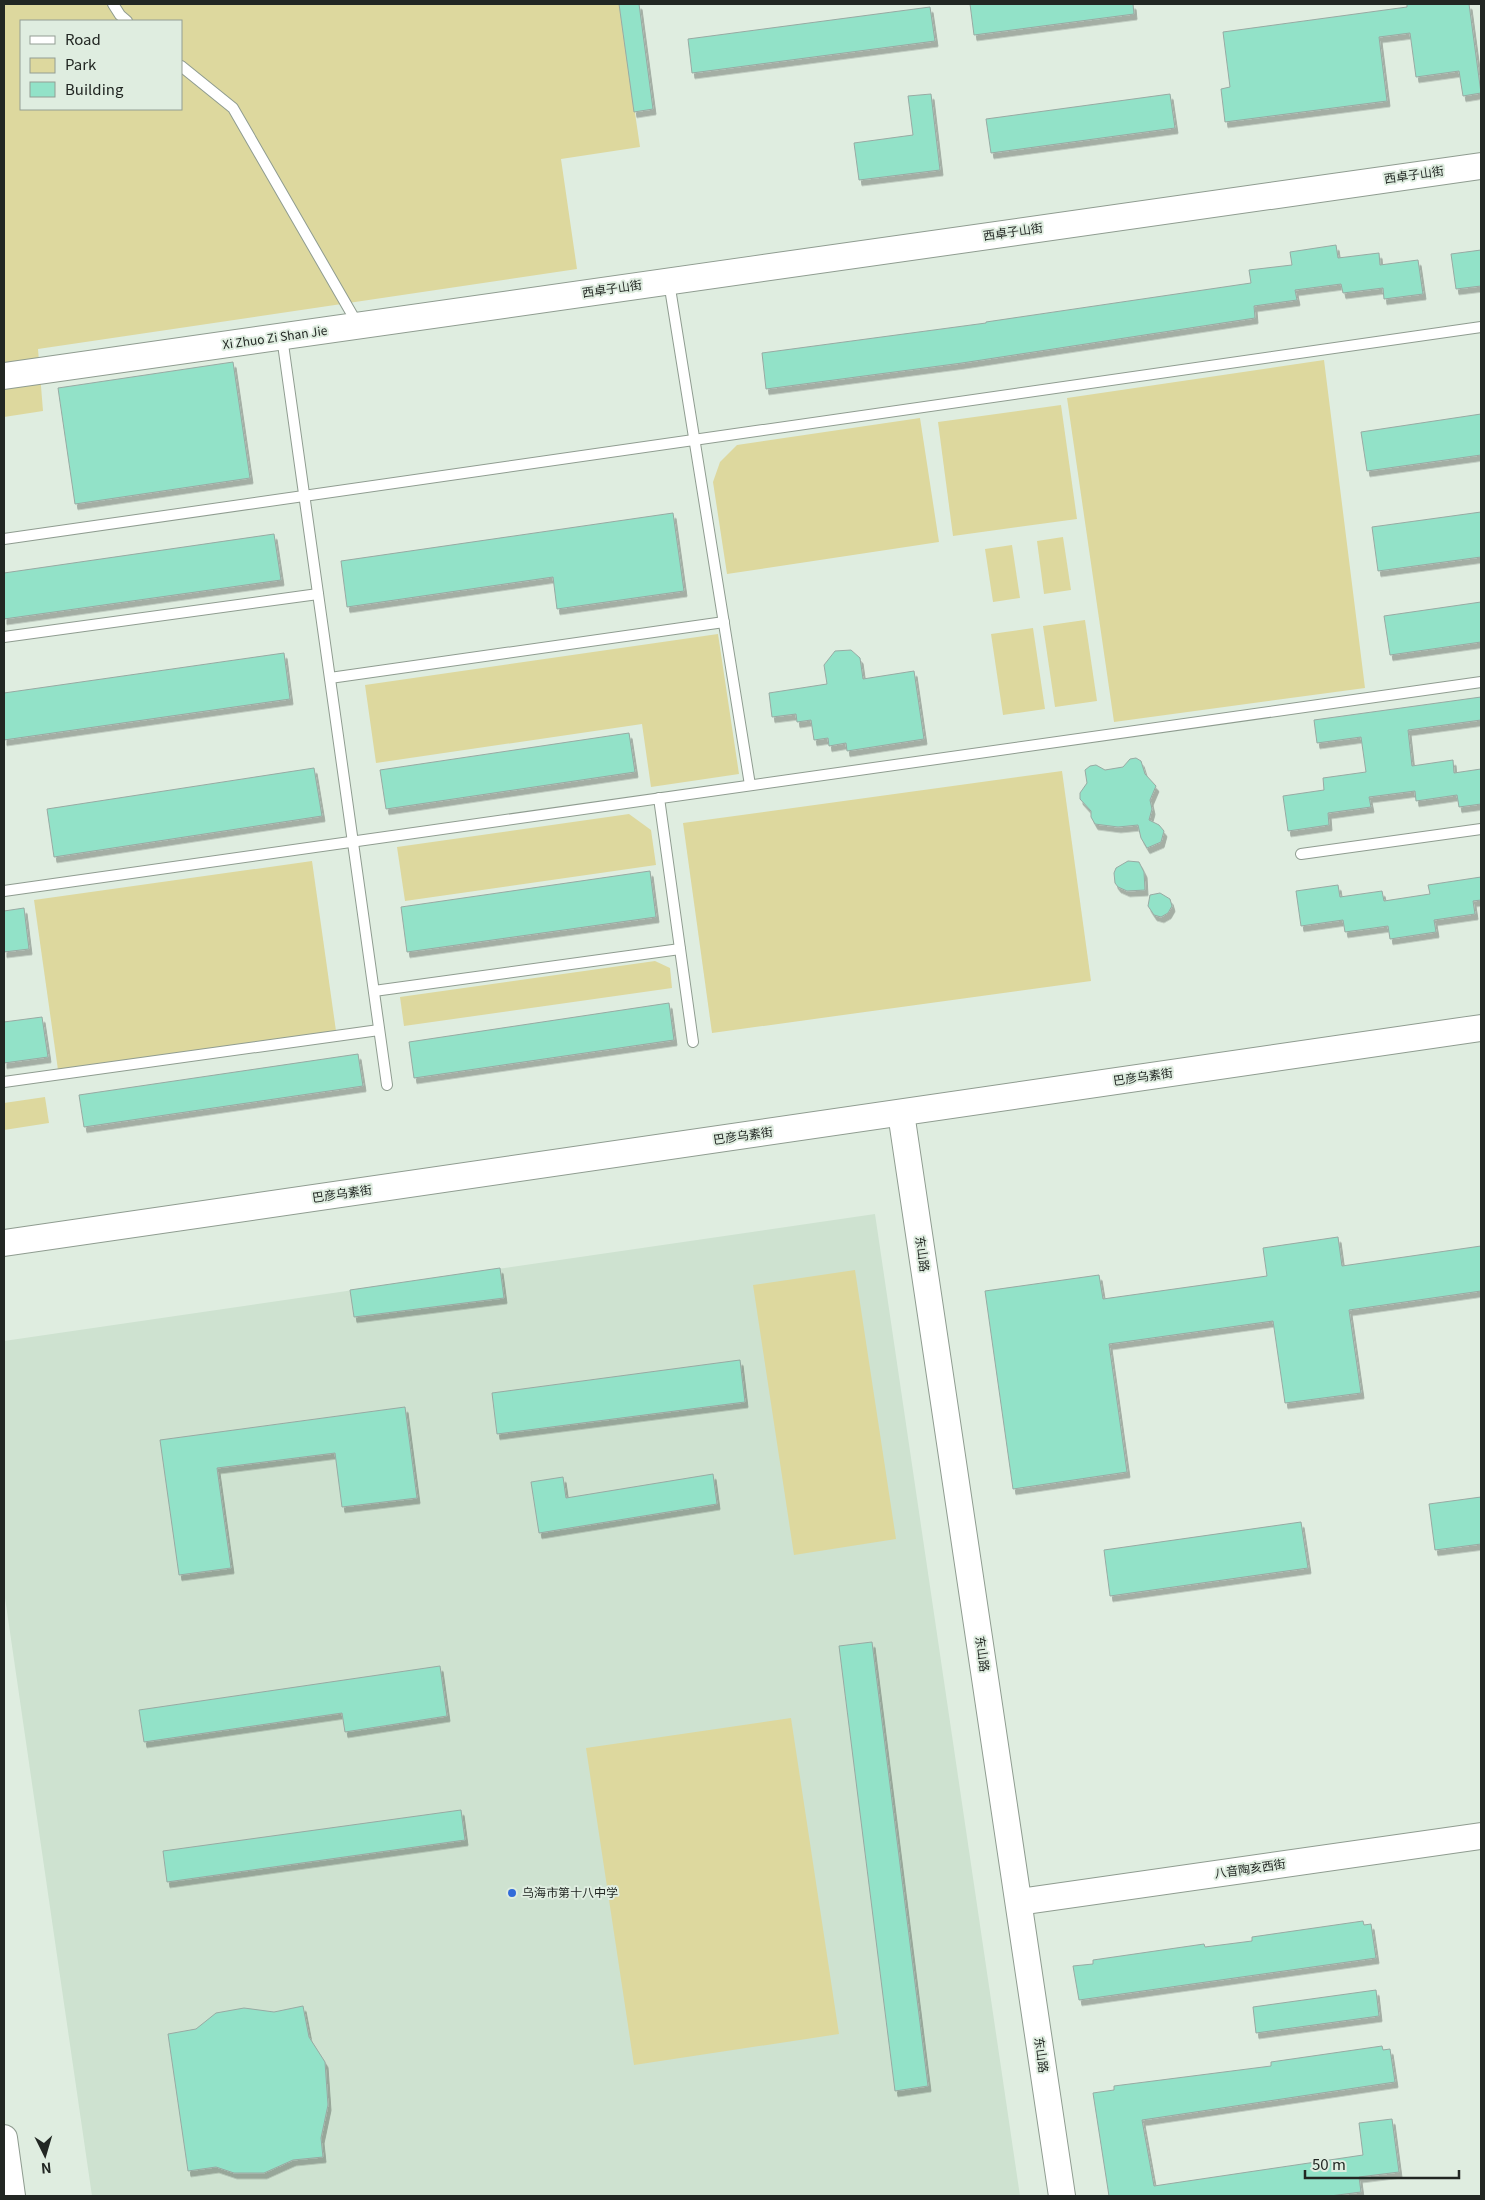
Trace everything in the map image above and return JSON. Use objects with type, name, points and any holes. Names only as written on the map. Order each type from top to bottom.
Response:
[{"type":"street","name":"西卓子山街","points":[[546,299],[1481,166]]},
{"type":"street","name":"Xi Zhuo Zi Shan Jie","points":[[4,376],[546,299]]},
{"type":"street","name":"巴彦乌素街","points":[[4,1229],[1481,1016]]},
{"type":"street","name":"巴彦乌素街","points":[[4,1243],[1481,1028]]},
{"type":"street","name":"东山路","points":[[901,1113],[1062,2196]]},
{"type":"street","name":"八音陶亥西街","points":[[1018,1902],[1481,1836]]},
{"type":"street","points":[[4,2138],[12,2196]]},
{"type":"lane","points":[[113,4],[120,15],[127,20]]},
{"type":"lane","points":[[182,67],[233,108],[359,326]]},
{"type":"lane","points":[[669,281],[750,785]]},
{"type":"lane","points":[[4,539],[1481,327]]},
{"type":"lane","points":[[282,337],[387,1086]]},
{"type":"lane","points":[[4,637],[318,594]]},
{"type":"lane","points":[[330,678],[724,622]]},
{"type":"lane","points":[[4,891],[1481,682]]},
{"type":"lane","points":[[660,798],[693,1042]]},
{"type":"lane","points":[[1301,854],[1481,830]]},
{"type":"lane","points":[[374,991],[680,949]]},
{"type":"lane","points":[[4,1082],[379,1030]]},
{"type":"shaded area","name":"乌海市第十八中学","points":[[875,1214],[1020,2196],[92,2196],[4,1591],[4,1341]]},
{"type":"green space","points":[[4,4],[619,4],[640,147],[561,159],[577,269],[38,349],[43,411],[4,417]]},
{"type":"green space","points":[[1324,360],[1365,688],[1114,722],[1067,398]]},
{"type":"green space","points":[[1061,405],[1077,519],[953,536],[938,422]]},
{"type":"green space","points":[[920,418],[939,542],[727,574],[713,482],[720,462],[737,445]]},
{"type":"green space","points":[[1063,537],[1071,590],[1044,594],[1037,541]]},
{"type":"green space","points":[[1012,545],[1020,598],[993,602],[985,549]]},
{"type":"green space","points":[[1085,620],[1097,701],[1055,707],[1043,626]]},
{"type":"green space","points":[[1033,628],[1045,709],[1003,715],[991,634]]},
{"type":"green space","points":[[718,634],[739,774],[651,787],[642,724],[376,763],[365,685]]},
{"type":"green space","points":[[1062,771],[1091,981],[712,1033],[683,823]]},
{"type":"green space","points":[[629,814],[651,830],[656,865],[405,901],[397,847]]},
{"type":"green space","points":[[312,861],[336,1031],[58,1070],[34,900]]},
{"type":"green space","points":[[655,961],[670,968],[672,988],[404,1026],[400,997]]},
{"type":"green space","points":[[45,1097],[49,1123],[4,1130],[4,1103]]},
{"type":"green space","points":[[855,1270],[896,1539],[794,1555],[753,1285]]},
{"type":"green space","points":[[791,1718],[839,2034],[634,2065],[586,1748]]},
{"type":"building","points":[[619,4],[639,4],[653,109],[634,112]]},
{"type":"building","points":[[970,4],[1133,4],[1134,14],[974,35]]},
{"type":"building","points":[[1407,4],[1469,4],[1481,93],[1463,96],[1459,71],[1416,77],[1410,33],[1379,37],[1387,101],[1225,122],[1221,89],[1230,87],[1223,32],[1407,7]]},
{"type":"building","points":[[930,7],[935,41],[692,73],[688,39]]},
{"type":"building","points":[[931,94],[940,170],[859,180],[854,143],[913,135],[908,96]]},
{"type":"building","points":[[1170,94],[1175,128],[991,153],[986,119]]},
{"type":"building","points":[[1336,245],[1338,258],[1379,253],[1380,265],[1418,260],[1423,294],[1384,299],[1383,288],[1343,293],[1341,284],[1295,290],[1297,300],[1254,306],[1255,318],[962,363],[766,389],[762,353],[986,323],[1251,283],[1249,270],[1292,265],[1290,252]]},
{"type":"building","points":[[1481,250],[1481,286],[1456,289],[1451,254]]},
{"type":"building","points":[[233,362],[250,478],[75,504],[58,388]]},
{"type":"building","points":[[1481,414],[1481,455],[1367,471],[1361,432]]},
{"type":"building","points":[[1481,512],[1481,557],[1378,571],[1372,527]]},
{"type":"building","points":[[673,513],[684,591],[557,609],[553,577],[347,607],[341,561]]},
{"type":"building","points":[[274,534],[281,580],[4,619],[4,573]]},
{"type":"building","points":[[1481,602],[1481,642],[1390,655],[1384,616]]},
{"type":"building","points":[[851,650],[860,658],[863,679],[914,671],[924,739],[847,751],[846,743],[829,746],[828,738],[814,740],[811,720],[797,722],[796,714],[772,717],[769,693],[827,684],[824,665],[835,651]]},
{"type":"building","points":[[284,653],[290,699],[4,740],[4,693]]},
{"type":"building","points":[[1481,697],[1481,720],[1408,730],[1412,766],[1453,760],[1454,773],[1481,769],[1481,804],[1459,807],[1457,795],[1416,801],[1415,791],[1369,797],[1371,807],[1328,813],[1329,825],[1288,831],[1283,796],[1324,790],[1323,778],[1366,772],[1361,737],[1317,743],[1314,720]]},
{"type":"building","points":[[629,733],[635,772],[386,809],[380,770]]},
{"type":"building","points":[[1136,758],[1141,761],[1145,774],[1156,786],[1150,800],[1152,809],[1149,820],[1159,825],[1164,831],[1161,842],[1147,848],[1141,838],[1138,825],[1118,827],[1095,824],[1091,817],[1091,811],[1080,799],[1080,793],[1087,783],[1085,770],[1090,766],[1096,765],[1105,770],[1123,767],[1130,759]]},
{"type":"building","points":[[314,768],[322,816],[54,857],[47,809]]},
{"type":"building","points":[[1128,861],[1139,862],[1144,872],[1145,890],[1127,891],[1118,887],[1115,883],[1114,873],[1116,868]]},
{"type":"building","points":[[650,871],[656,917],[407,952],[401,907]]},
{"type":"building","points":[[1481,877],[1481,900],[1473,901],[1475,914],[1434,920],[1436,932],[1390,939],[1388,926],[1345,932],[1343,920],[1301,926],[1296,891],[1338,885],[1340,897],[1382,891],[1384,901],[1430,894],[1428,885]]},
{"type":"building","points":[[1160,893],[1170,899],[1172,906],[1168,913],[1161,917],[1154,915],[1148,906],[1150,895]]},
{"type":"building","points":[[24,908],[29,949],[4,952],[4,911]]},
{"type":"building","points":[[669,1003],[674,1040],[414,1078],[409,1042]]},
{"type":"building","points":[[42,1017],[48,1057],[4,1063],[4,1022]]},
{"type":"building","points":[[358,1054],[363,1086],[84,1127],[79,1095]]},
{"type":"building","points":[[1338,1237],[1342,1266],[1481,1246],[1481,1291],[1349,1310],[1361,1393],[1285,1403],[1273,1321],[1109,1344],[1127,1472],[1013,1489],[985,1291],[1099,1275],[1103,1299],[1267,1276],[1263,1248]]},
{"type":"building","points":[[500,1268],[504,1298],[354,1317],[350,1290]]},
{"type":"building","points":[[740,1360],[745,1402],[497,1434],[492,1393]]},
{"type":"building","points":[[405,1407],[417,1498],[342,1507],[335,1453],[217,1468],[231,1568],[179,1575],[160,1440]]},
{"type":"building","points":[[713,1474],[717,1504],[539,1533],[531,1482],[563,1477],[566,1498]]},
{"type":"building","points":[[1481,1497],[1481,1544],[1435,1550],[1429,1504]]},
{"type":"building","points":[[1301,1522],[1308,1568],[1110,1596],[1104,1550]]},
{"type":"building","points":[[872,1642],[928,2086],[895,2091],[839,1646]]},
{"type":"building","points":[[440,1666],[447,1716],[345,1732],[342,1713],[144,1742],[139,1710]]},
{"type":"building","points":[[461,1810],[465,1840],[167,1882],[163,1851]]},
{"type":"building","points":[[1363,1921],[1364,1925],[1371,1924],[1376,1958],[1079,2000],[1073,1966],[1093,1964],[1093,1960],[1204,1944],[1205,1947],[1252,1941],[1252,1937]]},
{"type":"building","points":[[1376,1990],[1379,2016],[1256,2033],[1253,2007]]},
{"type":"building","points":[[303,2006],[309,2037],[325,2062],[328,2105],[321,2138],[323,2157],[293,2160],[264,2173],[234,2173],[216,2167],[188,2171],[168,2034],[196,2029],[216,2013],[244,2008],[274,2012]]},
{"type":"building","points":[[1382,2046],[1383,2050],[1390,2049],[1395,2082],[1142,2120],[1154,2186],[1363,2155],[1359,2123],[1392,2119],[1399,2172],[1359,2177],[1361,2192],[1330,2196],[1109,2196],[1093,2093],[1114,2090],[1114,2086],[1271,2066],[1271,2062]]},
{"type":"place","name":"乌海市第十八中学","points":[[512,1893]]}]
